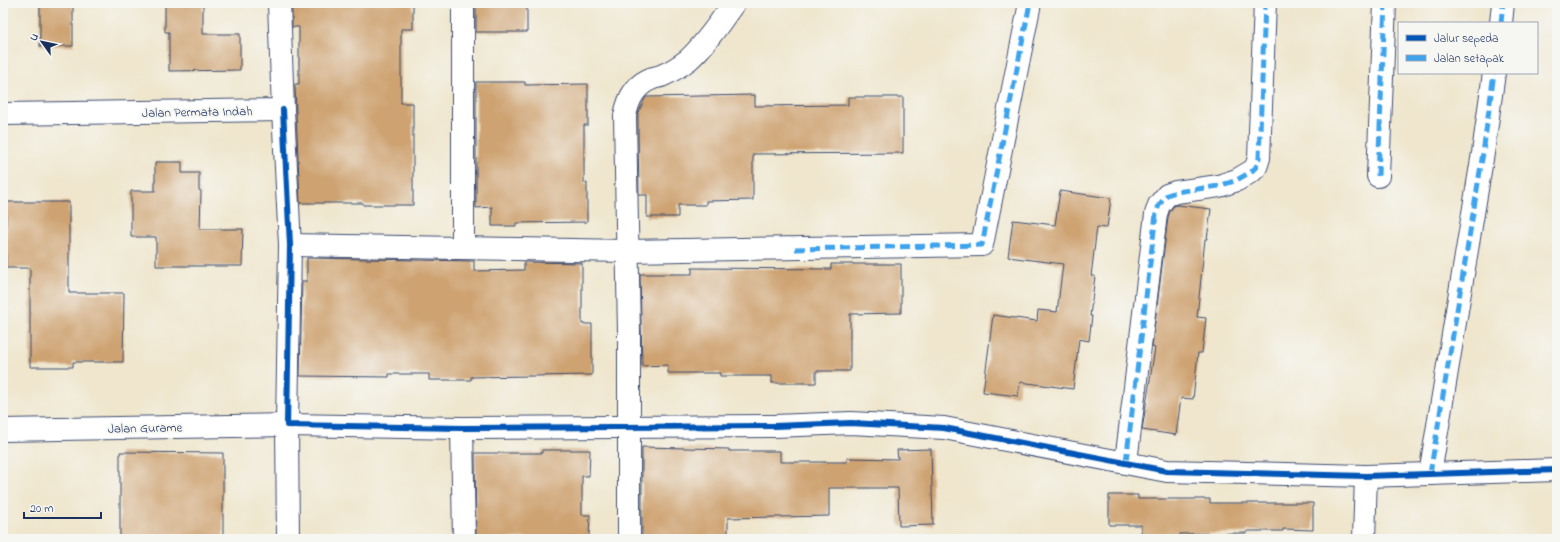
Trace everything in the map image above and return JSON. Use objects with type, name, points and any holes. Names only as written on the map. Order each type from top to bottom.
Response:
[{"type":"street","points":[[279,3],[290,245],[287,425],[288,539]]},
{"type":"street","points":[[462,248],[463,3]]},
{"type":"street","points":[[629,539],[630,427],[625,116],[630,97],[644,83],[652,78],[660,77],[688,60],[703,44],[734,3]]},
{"type":"street","points":[[290,245],[628,251],[982,246],[1030,3]]},
{"type":"street","points":[[1126,462],[1156,214],[1159,205],[1167,195],[1176,192],[1219,186],[1246,176],[1256,167],[1259,158],[1265,3]]},
{"type":"street","points":[[1378,176],[1385,3]]},
{"type":"street","points":[[1501,22],[1503,3]]},
{"type":"street","points":[[1430,474],[1483,154],[1494,74]]},
{"type":"street","name":"Jalan Permata Indah","points":[[3,114],[284,110]]},
{"type":"street","name":"Jalan Gurame","points":[[3,430],[287,425],[462,428],[774,426],[851,423],[944,428],[1168,471],[1366,476],[1557,470]]},
{"type":"street","points":[[462,428],[464,539]]},
{"type":"street","points":[[1364,539],[1366,476]]},
{"type":"building","points":[[40,3],[73,3],[73,46],[40,46]]},
{"type":"building","points":[[165,3],[203,3],[203,34],[240,34],[240,70],[169,71],[169,32],[165,32]]},
{"type":"building","points":[[292,3],[413,3],[413,29],[401,29],[401,103],[413,103],[413,205],[300,203],[295,84],[299,84],[299,27],[292,27]]},
{"type":"building","points":[[476,3],[527,3],[527,32],[476,32]]},
{"type":"building","points":[[476,82],[525,82],[525,85],[588,84],[588,125],[584,125],[584,183],[587,183],[587,222],[516,223],[516,226],[492,226],[492,207],[476,208]]},
{"type":"building","points":[[755,95],[755,106],[848,105],[848,97],[903,97],[903,153],[753,154],[753,200],[706,201],[706,205],[678,205],[678,217],[647,217],[647,195],[639,195],[638,134],[638,113],[646,97]]},
{"type":"building","points":[[155,162],[182,162],[182,173],[199,173],[199,190],[201,191],[200,229],[243,229],[242,266],[156,266],[156,237],[131,237],[131,191],[155,191]]},
{"type":"building","points":[[1060,191],[1111,198],[1107,228],[1097,227],[1091,276],[1095,276],[1090,316],[1092,316],[1089,341],[1079,339],[1073,389],[1020,382],[1018,396],[983,392],[993,315],[1037,321],[1038,310],[1057,312],[1063,264],[1008,257],[1013,220],[1055,225]]},
{"type":"building","points":[[6,202],[69,202],[69,293],[124,293],[123,362],[73,362],[73,367],[30,367],[30,268],[6,268]]},
{"type":"building","points":[[1177,205],[1211,209],[1207,239],[1205,239],[1197,317],[1206,318],[1202,353],[1198,353],[1193,399],[1181,398],[1176,435],[1142,430],[1155,348],[1152,347],[1168,217],[1170,211]]},
{"type":"building","points":[[307,258],[474,261],[474,271],[524,270],[524,262],[582,263],[582,324],[592,324],[592,375],[471,377],[471,380],[429,380],[429,374],[389,374],[389,377],[300,376],[302,281],[307,281]]},
{"type":"building","points":[[831,264],[901,264],[901,313],[850,314],[850,371],[816,371],[816,383],[772,383],[772,376],[720,376],[720,373],[668,373],[668,365],[642,366],[640,274],[692,274],[692,268],[831,269]]},
{"type":"building","points":[[642,447],[729,449],[729,451],[780,451],[780,462],[847,462],[847,458],[898,459],[897,450],[931,449],[933,525],[899,526],[898,488],[829,488],[829,516],[728,518],[728,539],[642,539]]},
{"type":"building","points":[[542,450],[590,450],[589,476],[582,476],[582,515],[590,515],[589,537],[476,539],[475,453],[542,453]]},
{"type":"building","points":[[120,452],[223,453],[223,539],[120,539]]},
{"type":"building","points":[[1109,495],[1138,495],[1138,499],[1210,499],[1210,503],[1313,503],[1313,530],[1283,529],[1283,531],[1247,531],[1247,533],[1180,534],[1180,539],[1141,539],[1141,525],[1109,525]]},
{"type":"marked path","points":[[795,249],[982,245],[1030,3]]},
{"type":"marked path","points":[[1126,462],[1156,214],[1159,205],[1167,195],[1176,192],[1219,186],[1237,180],[1256,167],[1259,158],[1265,3]]},
{"type":"marked path","points":[[1378,176],[1385,3]]},
{"type":"marked path","points":[[1501,22],[1503,3]]},
{"type":"marked path","points":[[1430,474],[1483,153],[1494,74]]},
{"type":"cycle path","points":[[283,110],[290,245],[287,425],[462,428],[774,426],[851,423],[944,428],[1167,471],[1366,476],[1557,470]]}]
